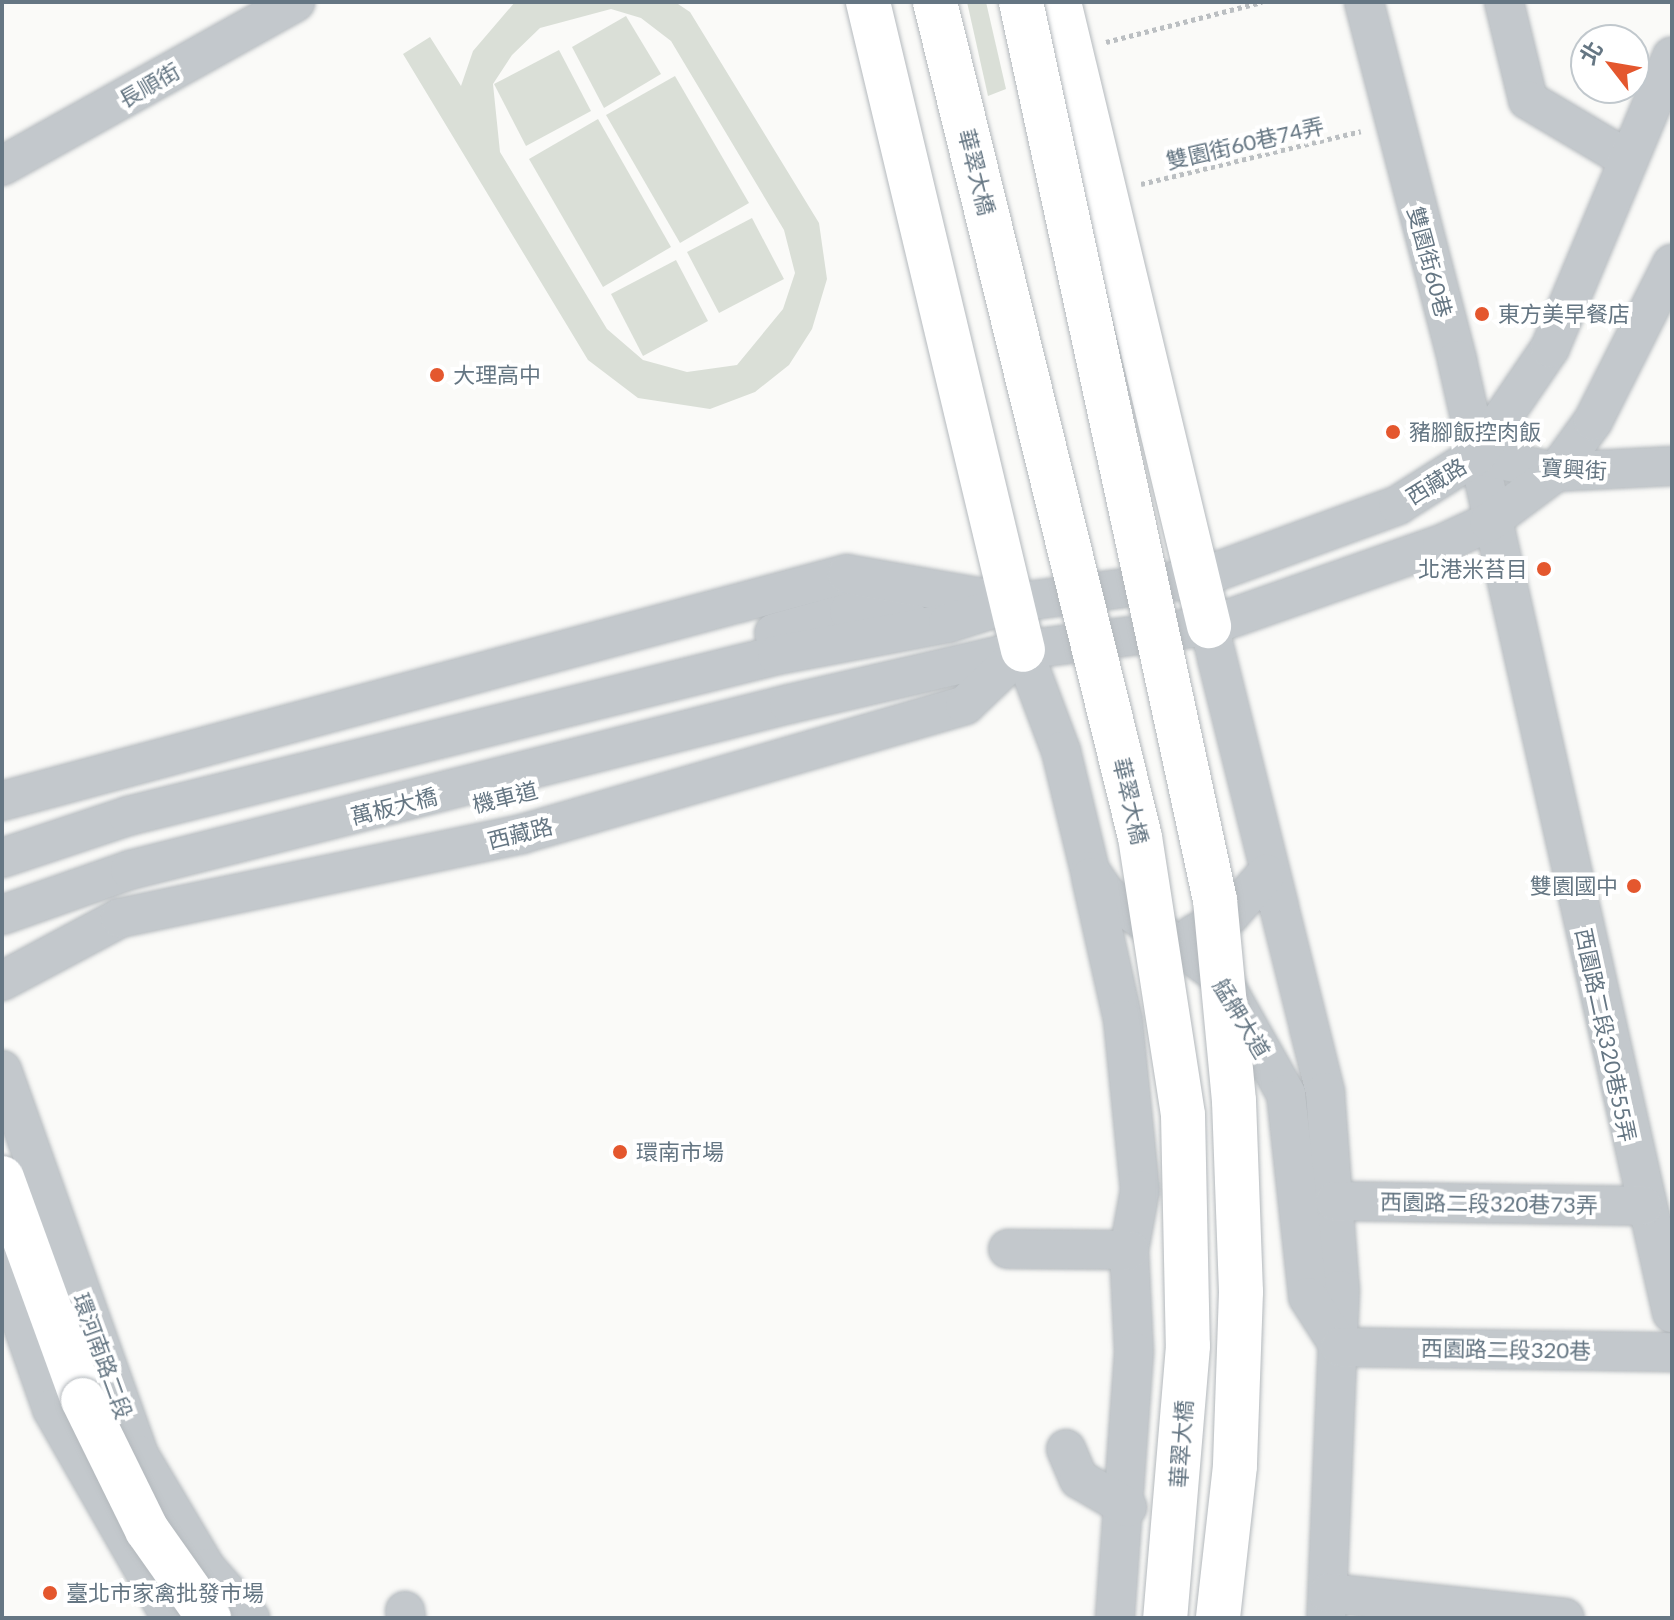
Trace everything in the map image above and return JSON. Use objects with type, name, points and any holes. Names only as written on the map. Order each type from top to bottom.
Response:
[{"type":"main road","points":[[868,2],[1023,650]]},
{"type":"main road","name":"華翠大橋","points":[[935,2],[1140,837],[1183,1115],[1188,1346],[1165,1618]]},
{"type":"main road","points":[[1021,2],[1215,900],[1234,1101],[1241,1292],[1235,1466],[1218,1618]]},
{"type":"main road","points":[[1059,2],[1209,626]]},
{"type":"main road","points":[[2,1178],[83,1400],[147,1530],[209,1618]]},
{"type":"street","name":"長順街","points":[[2,166],[295,2]]},
{"type":"street","name":"雙園街60巷","points":[[1364,2],[1477,455],[1489,522]]},
{"type":"street","points":[[1504,2],[1528,100],[1629,160]]},
{"type":"street","name":"西藏路","points":[[774,644],[948,623],[1012,603],[1199,578],[1398,505],[1477,455],[1550,348],[1672,57]]},
{"type":"street","points":[[791,714],[958,664],[1023,650],[1209,626],[1489,522],[1556,472],[1593,421],[1672,264]]},
{"type":"street","name":"寶興街","points":[[1477,455],[1556,472],[1672,466]]},
{"type":"street","name":"西園路二段320巷55弄","points":[[1489,522],[1643,1206],[1672,1313]]},
{"type":"street","name":"西藏路","points":[[2,801],[847,574],[1012,603]]},
{"type":"street","points":[[1209,626],[1266,874],[1325,1092],[1335,1201],[1340,1347],[1327,1605],[1565,1618]]},
{"type":"street","points":[[2,843],[774,644]]},
{"type":"street","points":[[2,858],[128,816],[774,644]]},
{"type":"street","name":"西藏路","points":[[2,981],[120,918],[522,834],[965,705],[1023,650]]},
{"type":"street","name":"艋舺大道","points":[[1023,650],[1061,751],[1090,871],[1106,894],[1219,975],[1286,1094],[1308,1297],[1340,1347]]},
{"type":"street","name":"萬板大橋","points":[[2,915],[130,870],[791,714]]},
{"type":"street","name":"機車道","points":[[2,937],[133,890],[791,714]]},
{"type":"street","points":[[1090,871],[1123,1020],[1140,1190],[1129,1250],[1127,1507],[1115,1618]]},
{"type":"street","points":[[1163,935],[1199,933],[1220,921],[1266,874]]},
{"type":"street","name":"環河南路二段","points":[[2,1070],[139,1455],[206,1568],[250,1618]]},
{"type":"street","name":"西園路二段320巷73弄","points":[[1335,1201],[1643,1206]]},
{"type":"street","points":[[1008,1249],[1129,1250]]},
{"type":"street","points":[[2,1267],[52,1409],[164,1610],[206,1568]]},
{"type":"street","name":"西園路二段320巷","points":[[1340,1347],[1672,1352]]},
{"type":"street","points":[[1066,1449],[1079,1479],[1127,1507]]},
{"type":"path","points":[[1070,50],[1262,2]]},
{"type":"path","name":"雙園街60巷74弄","points":[[1104,192],[1393,124]]},
{"type":"shaded area","points":[[515,2],[675,2],[690,12],[819,223],[827,279],[812,329],[789,365],[755,392],[710,409],[638,398],[588,360],[403,54],[430,37],[461,86],[473,51]],"holes":[[[611,9],[641,18],[671,41],[784,230],[795,273],[783,309],[737,365],[687,372],[643,360],[607,329],[500,152],[493,84],[512,55],[540,28]]]},
{"type":"shaded area","points":[[967,2],[986,2],[1006,89],[988,96]]},
{"type":"shaded area","points":[[626,16],[661,74],[604,108],[572,47]]},
{"type":"shaded area","points":[[559,50],[591,111],[526,146],[494,84]]},
{"type":"shaded area","points":[[675,76],[749,203],[680,243],[606,115]]},
{"type":"shaded area","points":[[598,119],[671,247],[603,287],[529,159]]},
{"type":"shaded area","points":[[752,218],[784,279],[719,313],[687,252]]},
{"type":"shaded area","points":[[676,260],[708,321],[643,356],[611,294]]},
{"type":"place","name":"東方美早餐店","points":[[1482,314]]},
{"type":"place","name":"大理高中","points":[[437,375]]},
{"type":"place","name":"豬腳飯控肉飯","points":[[1393,432]]},
{"type":"place","name":"北港米苔目","points":[[1544,569]]},
{"type":"place","name":"雙園國中","points":[[1634,886]]},
{"type":"place","name":"環南市場","points":[[620,1152]]},
{"type":"place","name":"臺北市家禽批發市場","points":[[50,1593]]}]
